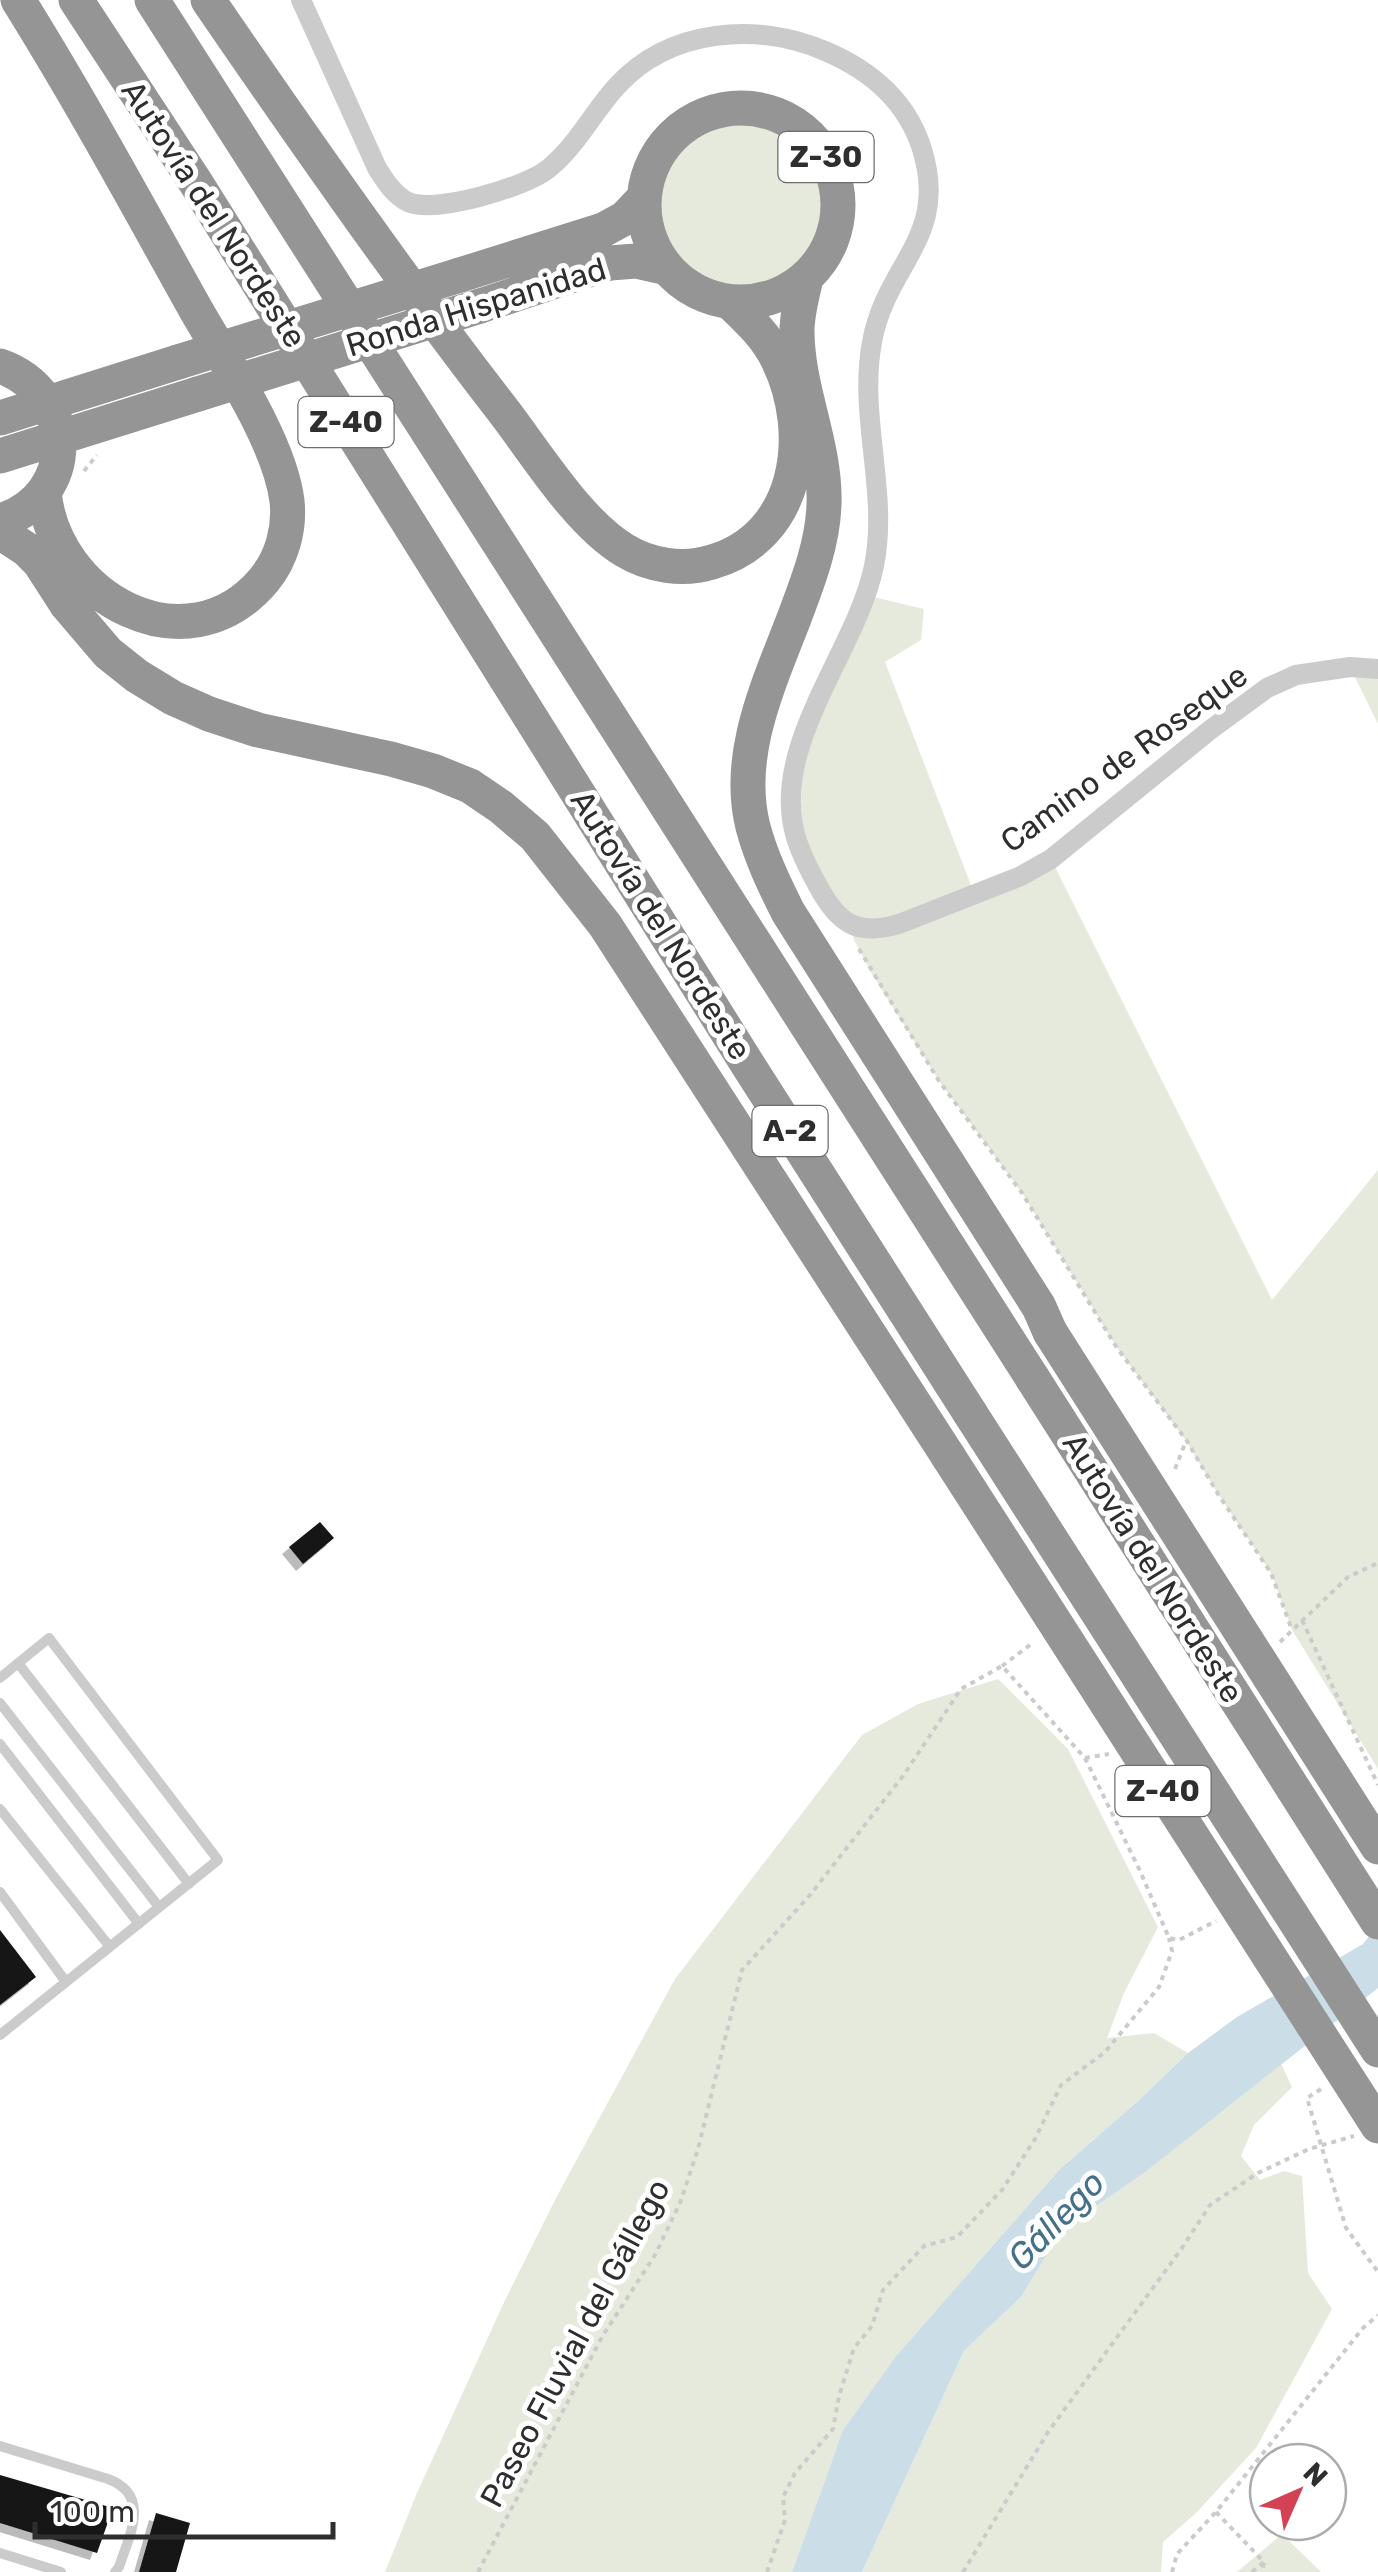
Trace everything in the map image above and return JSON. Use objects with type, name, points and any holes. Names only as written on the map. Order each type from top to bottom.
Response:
[{"type":"highway","points":[[18,0],[115,164],[258,423],[282,477],[287,500],[286,534],[270,573],[230,610],[196,622],[155,619],[105,597],[80,574],[54,534],[44,490]]},
{"type":"highway","name":"Autovía del Nordeste","points":[[76,0],[196,183],[612,848],[1378,2050]]},
{"type":"highway","name":"Autovía del Nordeste","points":[[152,0],[1378,1922]]},
{"type":"highway","points":[[208,0],[356,215],[581,510],[608,539],[654,563],[704,565],[742,550],[771,525],[787,496],[795,457],[795,432],[786,382],[762,334],[730,302]]},
{"type":"highway","points":[[239,0],[288,91],[356,198],[356,215]]},
{"type":"highway","name":"Z-30","points":[[644,198],[651,166],[659,152],[682,127],[711,112],[744,107],[776,114],[805,131],[816,143],[833,172],[837,188],[838,222],[827,252],[795,286],[758,302],[730,302]]},
{"type":"highway","name":"Ronda Hispanidad","points":[[644,198],[648,236],[667,268],[685,285],[730,302]]},
{"type":"highway","name":"Ronda Hispanidad","points":[[0,418],[603,230],[625,218],[644,198]]},
{"type":"highway","name":"Ronda Hispanidad","points":[[0,456],[610,262],[636,261],[667,268]]},
{"type":"highway","points":[[806,278],[797,334],[820,454],[824,501],[822,524],[803,596],[754,732],[748,798],[762,856],[788,912],[1378,1847]]},
{"type":"highway","points":[[0,366],[26,379],[48,403],[59,437],[55,471],[44,490],[28,508],[0,521]]},
{"type":"highway","points":[[0,532],[40,563],[67,604],[108,653],[173,698],[258,730],[433,771],[470,786],[535,836],[614,940],[898,1378]]},
{"type":"highway","points":[[674,816],[718,845],[906,1134],[1031,1312],[1050,1332]]},
{"type":"highway","name":"Z-40","points":[[612,848],[675,990],[854,1286],[898,1378],[1371,2127]]},
{"type":"street","points":[[302,0],[387,184],[398,196],[420,206],[446,204],[536,178],[575,142],[622,81],[660,53],[713,36],[767,34],[814,46],[882,84],[906,114],[925,163],[928,207],[920,238],[886,296],[872,340],[868,411],[877,511],[876,554],[857,616],[812,714],[793,784],[794,830],[810,873],[838,917],[852,926]]},
{"type":"street","name":"Camino de Roseque","points":[[852,926],[883,928],[1036,868],[1267,688],[1296,675],[1350,667],[1378,669]]},
{"type":"lane","points":[[0,1678],[48,1638],[218,1860],[0,2034]]},
{"type":"lane","points":[[18,1663],[188,1884]]},
{"type":"lane","points":[[0,1703],[159,1907]]},
{"type":"lane","points":[[0,1744],[139,1924]]},
{"type":"lane","points":[[0,1809],[110,1947]]},
{"type":"lane","points":[[0,1892],[66,1982]]},
{"type":"lane","points":[[0,2446],[108,2479],[125,2488],[136,2514],[114,2572]]},
{"type":"lane","points":[[0,2553],[61,2572]]},
{"type":"path","points":[[80,480],[101,451]]},
{"type":"path","points":[[852,926],[854,940],[872,974],[939,1081],[1022,1192],[1117,1348],[1186,1441],[1271,1573],[1292,1630]]},
{"type":"path","points":[[1175,1469],[1186,1441]]},
{"type":"path","points":[[1280,1642],[1348,1576],[1378,1563]]},
{"type":"path","points":[[1302,1620],[1378,1785]]},
{"type":"path","name":"Paseo Fluvial del Gállego","points":[[478,2572],[602,2338],[655,2255],[680,2203],[698,2149],[742,1970],[810,1895],[902,1776],[961,1689],[1002,1666],[1084,1758]]},
{"type":"path","points":[[767,2572],[785,2520],[783,2497],[795,2473],[833,2429],[854,2348],[872,2326],[883,2290],[924,2246],[957,2237],[1002,2190],[1035,2139],[1061,2085],[1105,2052],[1158,1986],[1172,1952],[1169,1938],[1084,1758],[1109,1754]]},
{"type":"path","points":[[1169,1938],[1179,1940],[1217,1921]]},
{"type":"path","points":[[1321,2089],[1307,2098],[1346,2228],[1378,2272]]},
{"type":"path","points":[[963,2572],[1048,2432],[1210,2206],[1258,2173],[1322,2146],[1351,2139],[1371,2127]]},
{"type":"path","points":[[1172,2572],[1178,2554],[1363,2328],[1378,2315]]},
{"type":"path","points":[[1216,2512],[1264,2562]]},
{"type":"path","points":[[1252,2572],[1264,2562]]},
{"type":"path","points":[[1262,2572],[1264,2562]]},
{"type":"shaded area","points":[[742,122],[774,128],[800,146],[818,172],[824,204],[818,236],[800,262],[774,280],[742,286],[710,280],[684,262],[666,236],[660,204],[666,172],[684,146],[710,128]]},
{"type":"shaded area","points":[[865,595],[924,609],[921,640],[885,662],[974,893],[1051,859],[1272,1300],[1378,1170],[1378,1769],[1292,1630],[1271,1573],[1186,1441],[1117,1348],[1022,1193],[939,1081],[872,974],[851,926],[811,873],[793,784]]},
{"type":"shaded area","points":[[1350,667],[1378,669],[1378,724]]},
{"type":"shaded area","points":[[998,1679],[1068,1749],[1158,1927],[1124,1993],[1107,2038],[1154,2033],[1188,2053],[1060,2169],[896,2356],[843,2430],[792,2572],[385,2572],[506,2298],[675,1979],[862,1735],[918,1704]]},
{"type":"shaded area","points":[[1281,2063],[1292,2087],[1254,2125],[1241,2156],[1260,2180],[1284,2171],[1302,2176],[1308,2273],[1332,2309],[1259,2442],[1248,2442],[1248,2457],[1163,2542],[1161,2572],[862,2572],[964,2351],[1021,2297],[1062,2230],[1144,2173]]},
{"type":"shaded area","points":[[1273,2542],[1290,2542],[1321,2572],[1237,2572]]},
{"type":"water","name":"Gállego","points":[[1378,1925],[1378,1988],[1144,2173],[1062,2230],[1021,2297],[964,2351],[862,2572],[792,2572],[843,2430],[896,2356],[1060,2169],[1188,2053],[1237,2017],[1363,1944]]},
{"type":"building","points":[[320,1522],[334,1538],[303,1564],[289,1547]]},
{"type":"building","points":[[0,1930],[36,1977],[0,2005]]},
{"type":"building","points":[[0,2475],[113,2508],[97,2553],[0,2523]]},
{"type":"building","points":[[156,2513],[190,2523],[176,2572],[139,2572]]}]
